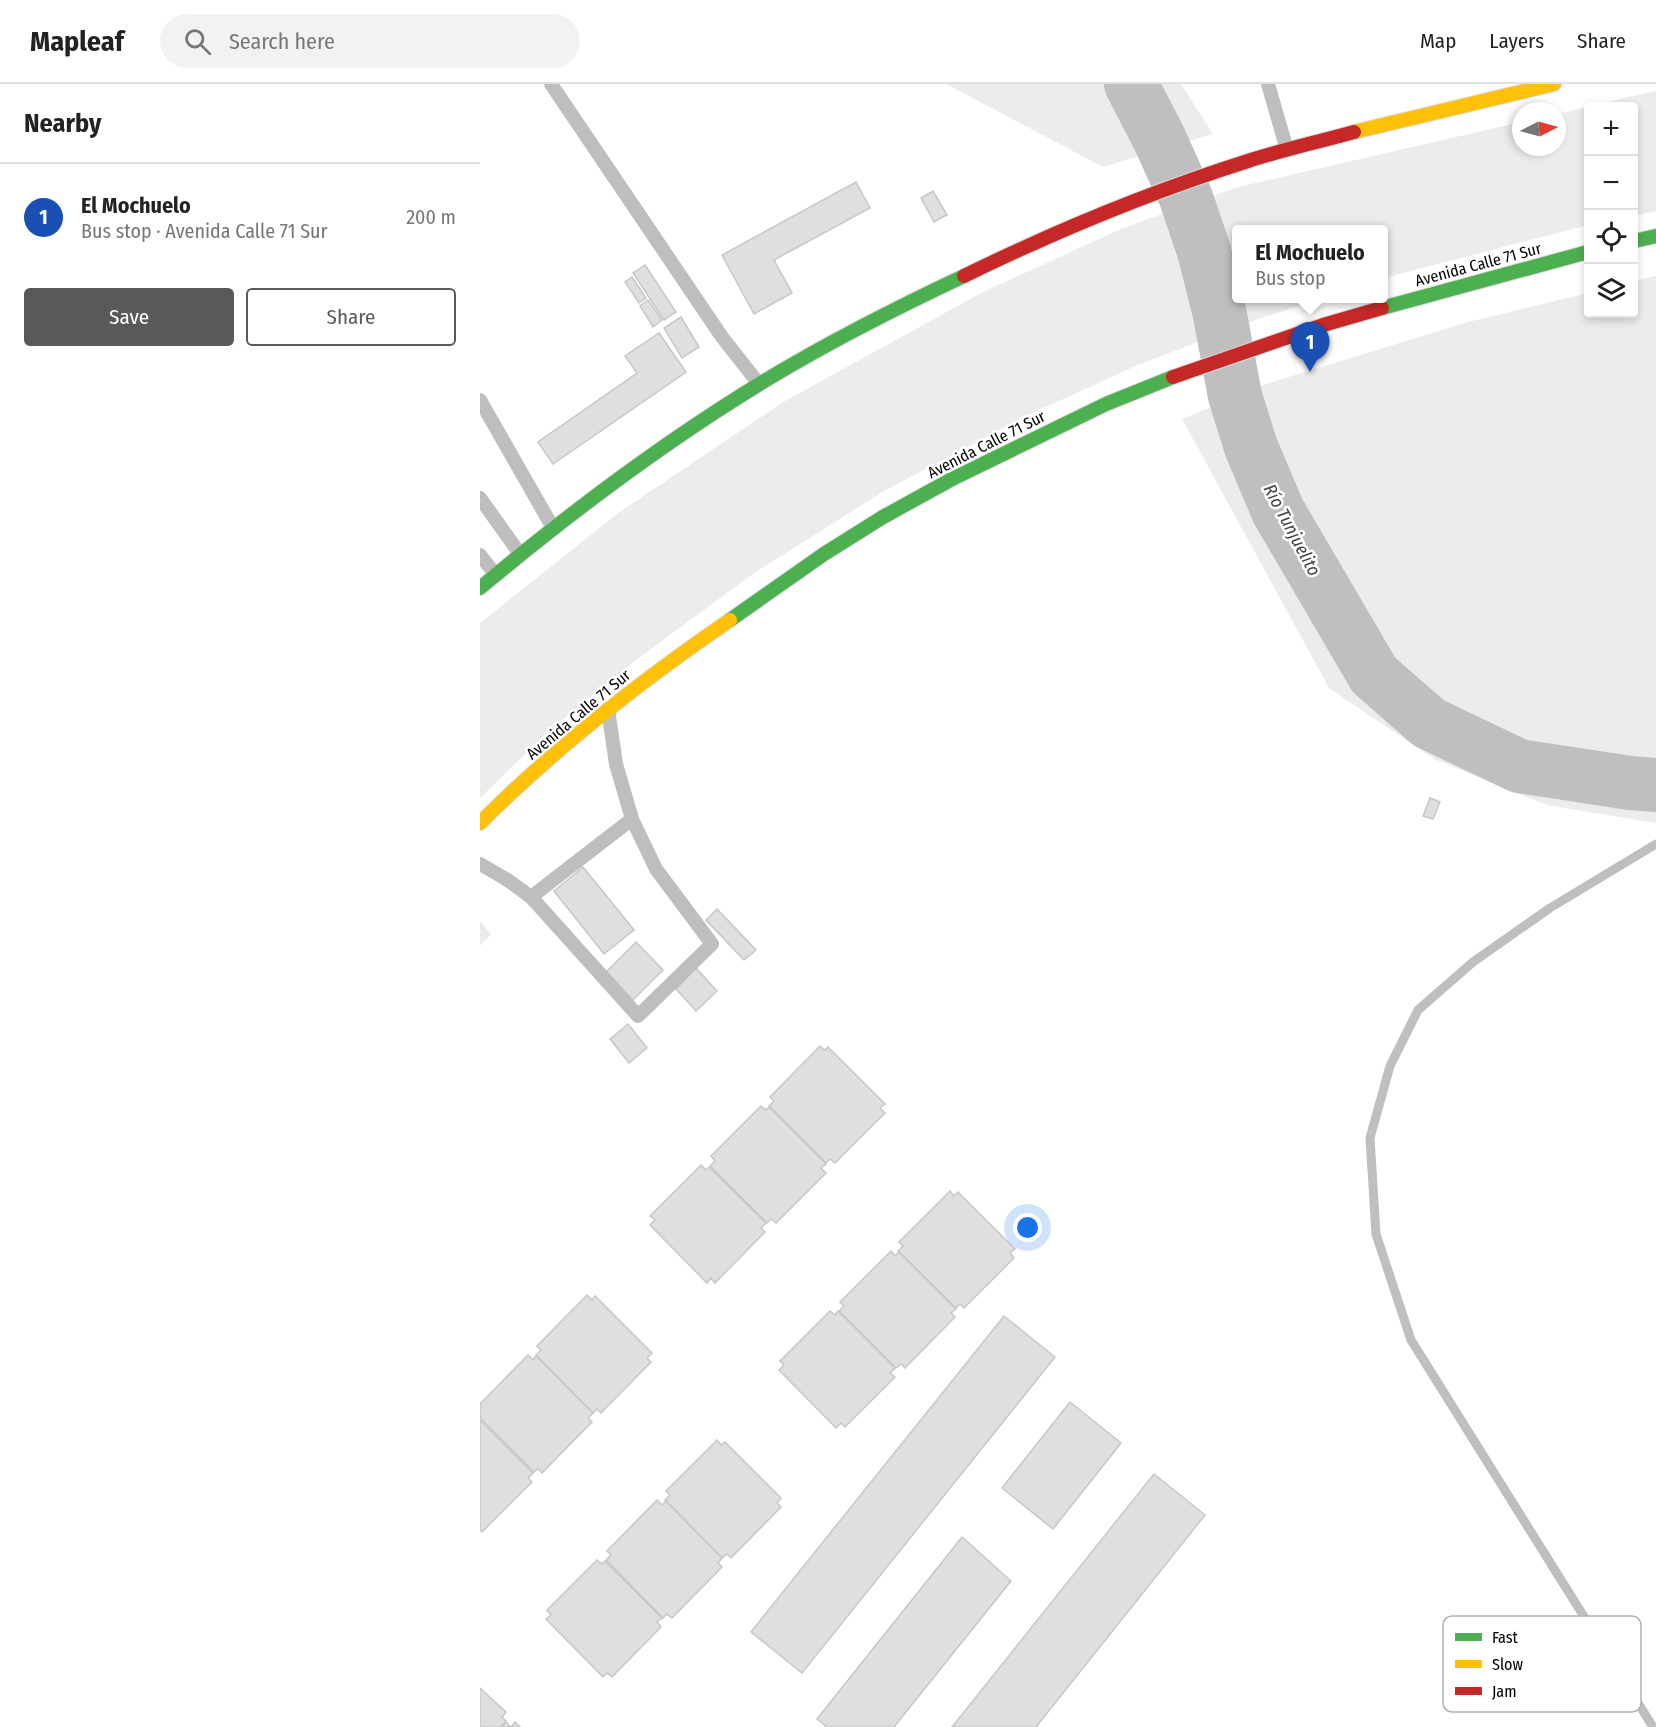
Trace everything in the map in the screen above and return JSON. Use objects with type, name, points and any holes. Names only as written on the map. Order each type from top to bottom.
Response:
[{"type":"highway","points":[[480,588],[553,528],[684,433],[759,384],[806,356],[1000,259],[1114,209],[1251,160],[1400,120],[1554,84]]},
{"type":"highway","points":[[1638,240],[1656,236]]},
{"type":"highway","name":"Avenida Calle 71 Sur","points":[[480,823],[515,788],[608,708],[824,554],[952,478],[1106,404],[1178,375],[1323,325],[1584,253]]},
{"type":"lane","points":[[551,84],[722,337],[759,384]]},
{"type":"lane","points":[[1268,84],[1287,150]]},
{"type":"lane","points":[[1484,86],[1517,92]]},
{"type":"lane","points":[[480,400],[553,528]]},
{"type":"lane","points":[[480,498],[520,554]]},
{"type":"lane","points":[[480,555],[496,575]]},
{"type":"lane","points":[[480,864],[531,897],[638,1016],[712,944],[656,869],[632,819],[616,764],[608,708]]},
{"type":"lane","points":[[531,897],[632,819]]},
{"type":"shaded area","points":[[946,84],[1181,84],[1213,134],[1103,167]]},
{"type":"shaded area","points":[[1656,91],[1656,211],[1638,215],[1638,102],[1608,102]]},
{"type":"shaded area","points":[[1584,108],[1584,226],[1388,277],[1388,225],[1232,225],[1232,303],[1308,303],[1255,320],[1138,365],[1026,416],[886,490],[754,573],[636,660],[550,730],[480,798],[480,623],[621,511],[785,401],[983,292],[1123,228],[1238,187],[1512,124],[1512,156],[1566,156],[1566,112]]},
{"type":"shaded area","points":[[1656,276],[1656,823],[1547,805],[1434,759],[1329,688],[1182,419],[1269,383],[1468,322],[1584,294],[1584,318],[1638,318],[1638,280]]},
{"type":"shaded area","points":[[480,921],[491,934],[480,946]]},
{"type":"building","points":[[856,182],[870,208],[774,260],[792,293],[754,314],[722,255]]},
{"type":"building","points":[[933,191],[947,215],[934,222],[921,198]]},
{"type":"building","points":[[645,265],[676,312],[664,320],[633,273]]},
{"type":"building","points":[[632,277],[646,298],[639,303],[625,282]]},
{"type":"building","points":[[648,300],[662,320],[653,327],[640,306]]},
{"type":"building","points":[[681,317],[699,347],[682,358],[664,328]]},
{"type":"building","points":[[659,333],[686,372],[553,464],[538,442],[637,373],[625,356]]},
{"type":"building","points":[[1430,798],[1440,802],[1433,819],[1423,816]]},
{"type":"building","points":[[583,867],[634,930],[604,954],[554,891]]},
{"type":"building","points":[[717,909],[756,950],[744,960],[706,920]]},
{"type":"building","points":[[636,942],[663,970],[633,1000],[606,972]]},
{"type":"building","points":[[696,968],[717,991],[696,1011],[676,989]]},
{"type":"building","points":[[628,1024],[647,1048],[629,1063],[610,1039]]},
{"type":"building","points":[[820,1046],[825,1050],[828,1047],[885,1104],[880,1108],[885,1113],[835,1163],[830,1159],[826,1163],[769,1106],[774,1101],[770,1097]]},
{"type":"building","points":[[761,1106],[766,1110],[769,1107],[826,1164],[821,1168],[826,1173],[776,1223],[771,1219],[767,1223],[710,1166],[715,1161],[711,1156]]},
{"type":"building","points":[[701,1165],[706,1170],[709,1167],[766,1223],[761,1228],[765,1232],[715,1283],[711,1278],[707,1283],[650,1225],[655,1220],[650,1216]]},
{"type":"building","points":[[950,1191],[954,1196],[958,1192],[1015,1249],[1010,1253],[1014,1258],[964,1308],[960,1304],[956,1308],[898,1251],[903,1246],[899,1242]]},
{"type":"building","points":[[891,1251],[895,1256],[899,1252],[956,1309],[951,1313],[955,1317],[905,1368],[901,1364],[896,1368],[839,1311],[844,1306],[840,1302]]},
{"type":"building","points":[[587,1295],[592,1300],[595,1296],[652,1353],[647,1358],[651,1362],[601,1413],[597,1409],[593,1413],[536,1355],[541,1350],[537,1346]]},
{"type":"building","points":[[830,1311],[835,1315],[838,1311],[895,1368],[890,1373],[895,1377],[845,1427],[841,1423],[836,1428],[779,1370],[784,1365],[780,1361]]},
{"type":"building","points":[[1004,1316],[1055,1357],[802,1673],[751,1632]]},
{"type":"building","points":[[528,1355],[533,1360],[536,1356],[593,1413],[588,1418],[592,1422],[542,1473],[538,1469],[534,1472],[480,1418],[480,1404]]},
{"type":"building","points":[[1070,1402],[1121,1443],[1053,1529],[1002,1488]]},
{"type":"building","points":[[480,1420],[533,1473],[528,1478],[532,1482],[482,1532],[480,1530]]},
{"type":"building","points":[[717,1440],[721,1445],[725,1442],[781,1498],[777,1503],[781,1507],[731,1558],[727,1554],[722,1558],[665,1500],[670,1495],[666,1491]]},
{"type":"building","points":[[1154,1474],[1205,1515],[1036,1727],[952,1727]]},
{"type":"building","points":[[657,1500],[662,1505],[666,1501],[722,1558],[718,1563],[722,1567],[672,1618],[667,1614],[663,1618],[606,1560],[611,1555],[607,1551]]},
{"type":"building","points":[[962,1537],[1011,1581],[894,1727],[827,1727],[817,1719]]},
{"type":"building","points":[[597,1560],[602,1564],[605,1561],[662,1618],[657,1622],[661,1627],[612,1677],[607,1673],[603,1677],[546,1619],[551,1615],[547,1610]]},
{"type":"building","points":[[480,1688],[506,1712],[502,1717],[506,1721],[500,1727],[480,1727]]},
{"type":"waterway","name":"Río Tunjuelito","points":[[1131,84],[1186,198],[1204,251],[1220,315],[1235,396],[1251,447],[1278,511],[1374,675],[1429,723],[1519,766],[1656,785]]},
{"type":"waterway","points":[[1584,1616],[1411,1340],[1376,1234],[1370,1138],[1390,1066],[1418,1010],[1473,962],[1550,908],[1656,844]]},
{"type":"waterway","points":[[1641,1708],[1653,1727]]},
{"type":"traffic: fast","points":[[1638,240],[1656,236]]},
{"type":"traffic: fast","points":[[1382,308],[1584,253]]},
{"type":"traffic: fast","points":[[480,588],[621,477],[695,425],[794,363],[964,276]]},
{"type":"traffic: fast","points":[[730,620],[824,554],[883,517],[952,479],[1106,404],[1173,377]]},
{"type":"traffic: slow","points":[[1354,132],[1554,84]]},
{"type":"traffic: slow","points":[[480,823],[569,741],[664,667],[730,620]]},
{"type":"traffic: jam","points":[[964,276],[1033,243],[1139,199],[1261,157],[1354,132]]},
{"type":"traffic: jam","points":[[1173,377],[1323,325],[1382,308]]},
{"type":"place","name":"El Mochuelo","points":[[1310,372]]}]
